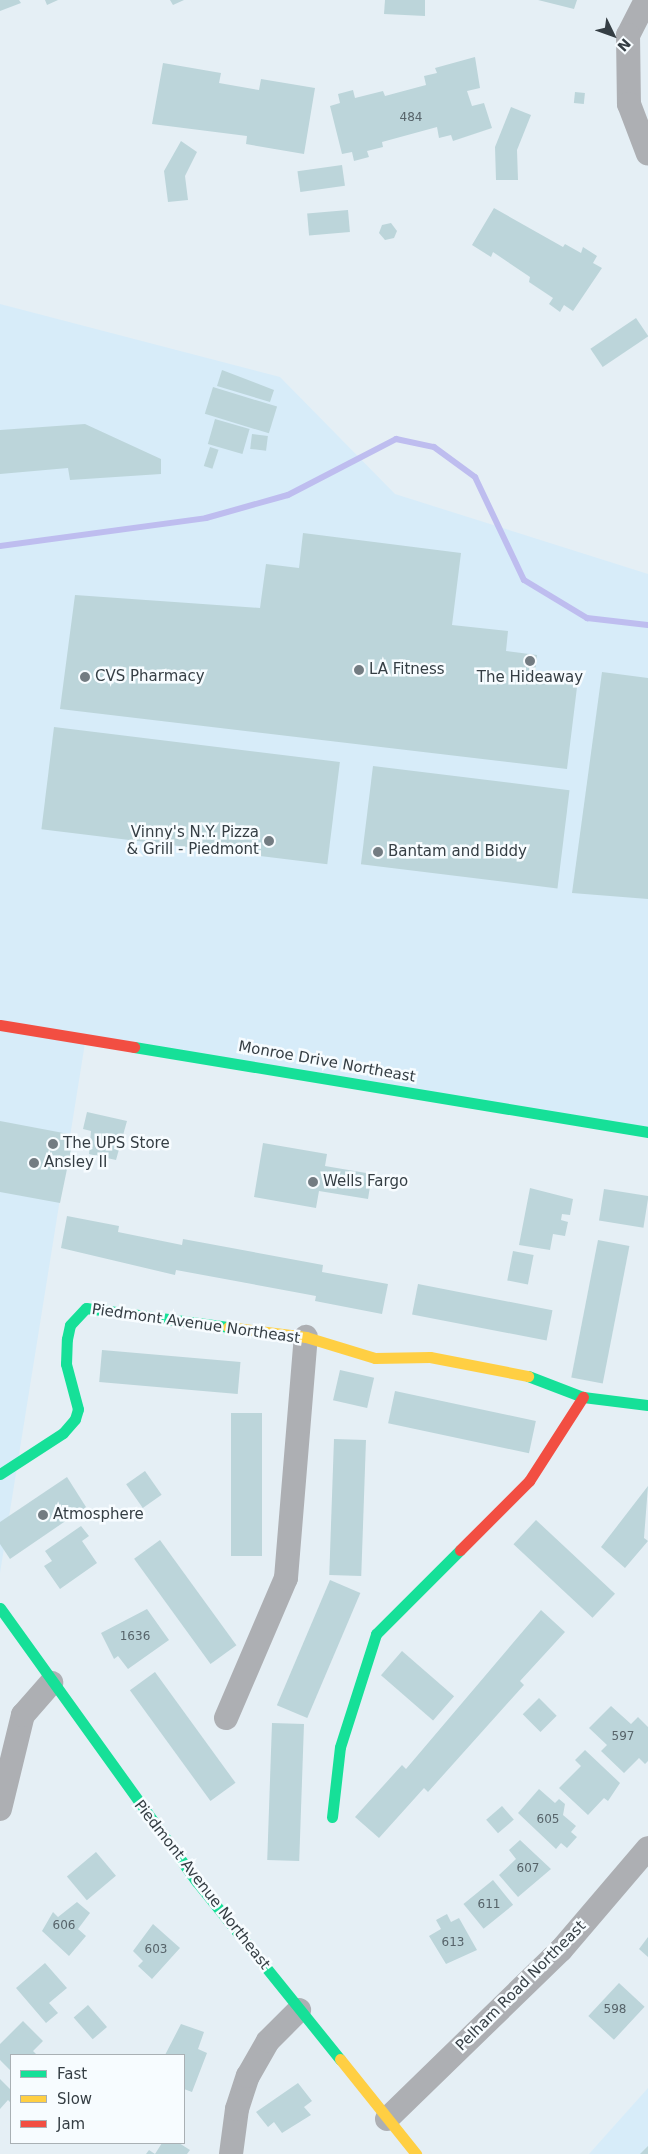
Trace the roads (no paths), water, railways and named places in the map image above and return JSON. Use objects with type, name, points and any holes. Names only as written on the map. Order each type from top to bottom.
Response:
[{"type":"main road","name":"Monroe Drive Northeast","points":[[0,1025],[648,1132]]},
{"type":"main road","name":"Piedmont Avenue Northeast","points":[[0,1474],[63,1433],[75,1419],[78,1409],[66,1364],[67,1339],[70,1325],[86,1308],[306,1337]]},
{"type":"main road","points":[[306,1337],[375,1358],[430,1356],[526,1376],[583,1397],[648,1405]]},
{"type":"main road","points":[[332,1817],[340,1747],[376,1634],[529,1481],[583,1397]]},
{"type":"main road","name":"Piedmont Avenue Northeast","points":[[0,1608],[51,1683],[197,1882],[416,2154]]},
{"type":"street","points":[[646,0],[628,35],[629,104],[648,154]]},
{"type":"street","name":"Piedmont Avenue Northeast","points":[[226,1718],[286,1578],[306,1337]]},
{"type":"street","points":[[0,1809],[23,1715],[51,1683]]},
{"type":"street","name":"Pelham Road Northeast","points":[[387,2119],[560,1950],[648,1848]]},
{"type":"street","points":[[231,2154],[237,2109],[248,2076],[268,2041],[299,2010]]},
{"type":"waterway","points":[[0,546],[206,518],[288,495],[396,439],[434,447],[475,477],[524,580],[587,618],[648,625]]},
{"type":"place","name":"The Hideaway","points":[[530,661]]},
{"type":"place","name":"LA Fitness","points":[[359,670]]},
{"type":"place","name":"CVS Pharmacy","points":[[85,677]]},
{"type":"place","name":"Vinny's N.Y. Pizza & Grill - Piedmont","points":[[269,841]]},
{"type":"place","name":"Bantam and Biddy","points":[[378,852]]},
{"type":"place","name":"The UPS Store","points":[[53,1144]]},
{"type":"place","name":"Ansley II","points":[[34,1163]]},
{"type":"place","name":"Wells Fargo","points":[[313,1182]]},
{"type":"place","name":"Atmosphere","points":[[43,1515]]}]
